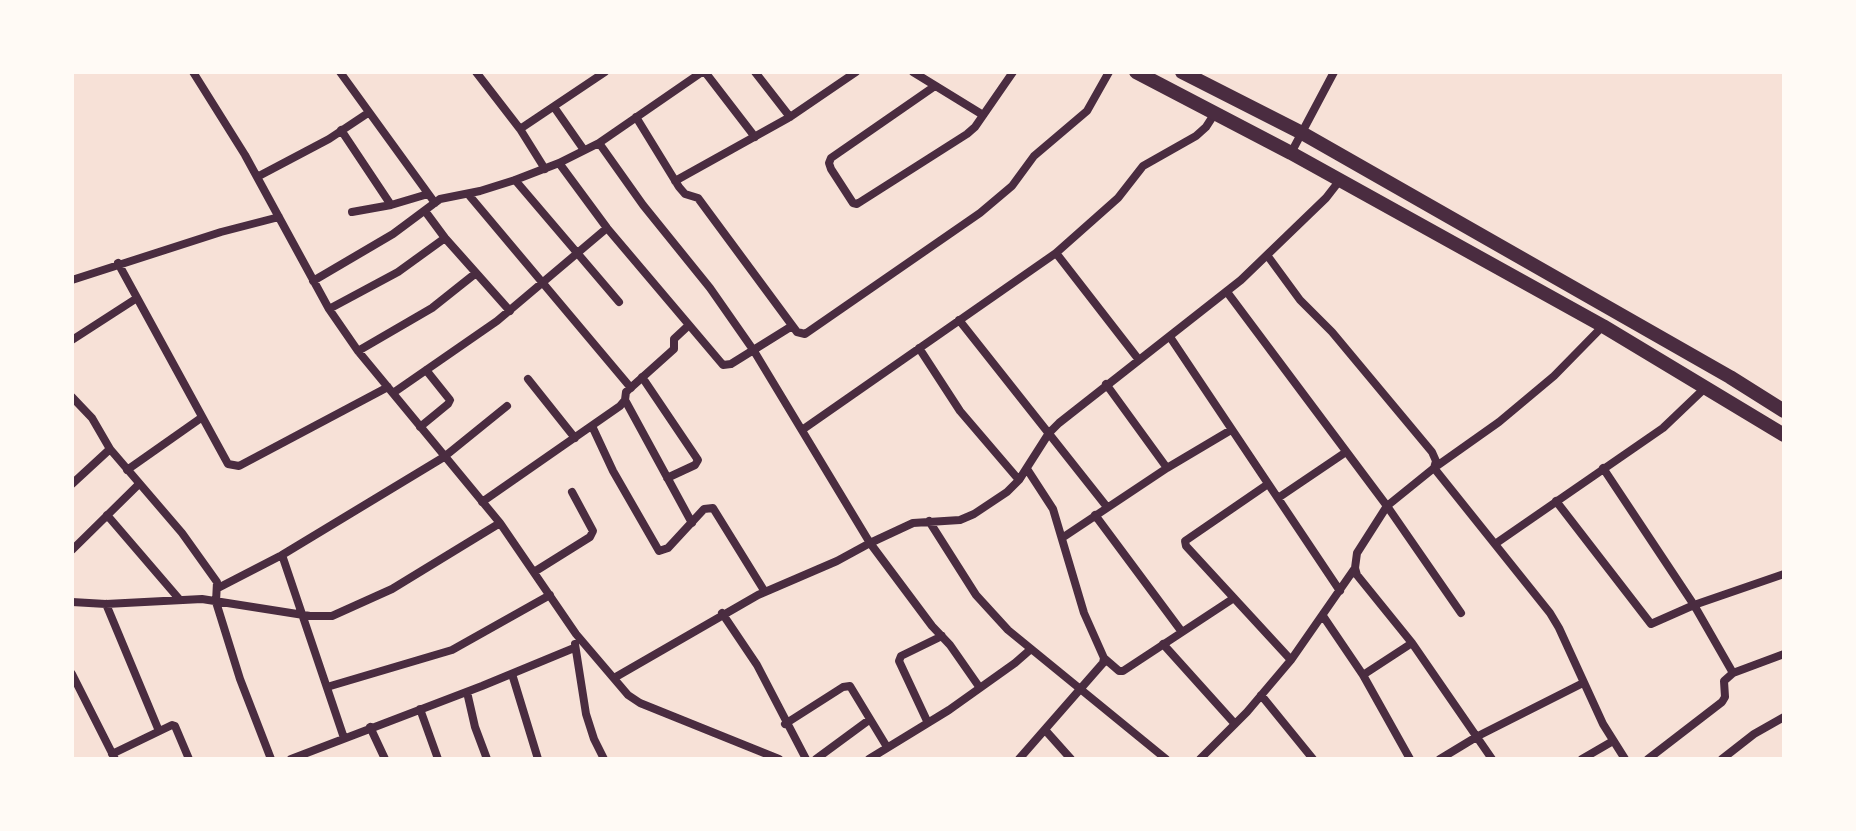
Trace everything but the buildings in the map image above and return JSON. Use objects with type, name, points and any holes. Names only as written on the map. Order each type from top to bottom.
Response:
[{"type":"main road","points":[[1136,72],[1291,153],[1603,326],[1784,435]]},
{"type":"main road","points":[[1182,72],[1302,133],[1730,377],[1784,411]]},
{"type":"street","points":[[476,72],[520,129],[545,169]]},
{"type":"street","points":[[586,72],[592,81]]},
{"type":"street","points":[[520,129],[605,72]]},
{"type":"street","points":[[313,281],[393,234],[448,196],[468,194],[515,180],[599,143],[703,72],[755,137]]},
{"type":"street","points":[[755,72],[790,117]]},
{"type":"street","points":[[675,181],[790,117],[856,72]]},
{"type":"street","points":[[913,72],[983,115]]},
{"type":"street","points":[[935,86],[831,158],[831,169],[853,203],[857,204],[967,134],[1013,72]]},
{"type":"street","points":[[636,117],[685,194],[698,198],[708,209],[792,326],[797,332],[805,334],[980,213],[1012,186],[1034,156],[1087,111],[1109,72]]},
{"type":"street","points":[[1291,153],[1334,72]]},
{"type":"street","points":[[195,73],[257,177],[329,309],[358,351],[500,523],[576,634],[640,703],[779,759]]},
{"type":"street","points":[[345,74],[368,113],[435,203]]},
{"type":"street","points":[[554,107],[584,150]]},
{"type":"street","points":[[257,177],[368,113]]},
{"type":"street","points":[[802,430],[1056,253],[1118,198],[1143,166],[1196,136],[1215,113]]},
{"type":"street","points":[[341,130],[391,205]]},
{"type":"street","points":[[599,143],[643,205],[710,288],[754,351],[870,543],[980,688]]},
{"type":"street","points":[[559,163],[607,228],[723,365],[754,351],[792,326]]},
{"type":"street","points":[[515,180],[619,302]]},
{"type":"street","points":[[614,678],[722,613],[765,592],[913,523],[960,520],[1007,492],[1027,469],[1049,433],[1106,384],[1227,292],[1326,198],[1340,180]]},
{"type":"street","points":[[352,212],[428,194]]},
{"type":"street","points":[[468,194],[631,388]]},
{"type":"street","points":[[425,211],[510,311]]},
{"type":"street","points":[[72,280],[118,263],[279,217]]},
{"type":"street","points":[[118,263],[228,464],[239,466],[426,370],[510,311],[607,228]]},
{"type":"street","points":[[329,309],[414,262],[445,238]]},
{"type":"street","points":[[1056,253],[1139,360]]},
{"type":"street","points":[[1267,255],[1300,300],[1332,332],[1432,452],[1436,461],[1434,468]]},
{"type":"street","points":[[358,351],[432,308],[476,273]]},
{"type":"street","points":[[1227,292],[1387,506],[1461,613]]},
{"type":"street","points":[[72,340],[137,298]]},
{"type":"street","points":[[959,320],[1107,507]]},
{"type":"street","points":[[689,325],[674,339],[674,349],[626,392],[625,400],[692,523]]},
{"type":"street","points":[[1492,759],[1412,643],[1357,575],[1357,553],[1387,506],[1499,422],[1554,376],[1603,326]]},
{"type":"street","points":[[1170,337],[1340,591]]},
{"type":"street","points":[[919,348],[960,411],[1019,480]]},
{"type":"street","points":[[420,427],[450,400],[426,370]]},
{"type":"street","points":[[642,377],[698,460],[695,465],[667,478]]},
{"type":"street","points":[[528,379],[575,438]]},
{"type":"street","points":[[1106,384],[1167,468]]},
{"type":"street","points":[[1495,544],[1663,428],[1706,387]]},
{"type":"street","points":[[72,397],[92,418],[110,449],[206,564],[218,588],[216,602],[240,679],[271,759]]},
{"type":"street","points":[[482,502],[625,400]]},
{"type":"street","points":[[218,588],[282,555],[444,457],[507,406]]},
{"type":"street","points":[[127,470],[201,418]]},
{"type":"street","points":[[592,426],[613,471],[659,551],[668,548],[704,509],[713,508],[765,592]]},
{"type":"street","points":[[1062,538],[1167,468],[1231,430]]},
{"type":"street","points":[[72,484],[110,449]]},
{"type":"street","points":[[1278,498],[1346,452]]},
{"type":"street","points":[[1434,468],[1550,613],[1583,683],[1625,759]]},
{"type":"street","points":[[1603,468],[1694,605],[1733,673]]},
{"type":"street","points":[[1027,469],[1053,509],[1084,613],[1104,658],[1119,671],[1234,598]]},
{"type":"street","points":[[72,550],[139,484]]},
{"type":"street","points":[[1268,484],[1185,541],[1186,546],[1291,660]]},
{"type":"street","points":[[534,572],[590,537],[593,531],[572,492]]},
{"type":"street","points":[[1556,501],[1647,622],[1654,624],[1694,605],[1784,574]]},
{"type":"street","points":[[107,515],[180,600]]},
{"type":"street","points":[[1095,515],[1182,632]]},
{"type":"street","points":[[929,521],[976,595],[1008,630],[1166,759]]},
{"type":"street","points":[[72,602],[106,604],[202,599],[303,615],[332,616],[392,589],[500,523]]},
{"type":"street","points":[[282,555],[344,738]]},
{"type":"street","points":[[1206,757],[1291,660],[1355,568]]},
{"type":"street","points":[[327,687],[452,650],[482,636],[550,595]]},
{"type":"street","points":[[106,604],[159,731]]},
{"type":"street","points":[[722,613],[757,665],[785,724],[806,759]]},
{"type":"street","points":[[1323,616],[1363,675],[1410,759]]},
{"type":"street","points":[[576,634],[574,648],[586,714],[604,759]]},
{"type":"street","points":[[928,723],[899,661],[901,656],[942,636]]},
{"type":"street","points":[[1363,675],[1412,643]]},
{"type":"street","points":[[1163,644],[1235,724]]},
{"type":"street","points":[[291,759],[574,648]]},
{"type":"street","points":[[869,759],[980,688],[1031,649]]},
{"type":"street","points":[[1648,759],[1722,702],[1725,697],[1724,681],[1733,673],[1784,654]]},
{"type":"street","points":[[1019,759],[1046,731],[1104,658]]},
{"type":"street","points":[[72,674],[114,756],[169,726],[175,726],[189,759]]},
{"type":"street","points":[[512,674],[538,759]]},
{"type":"street","points":[[1440,759],[1478,736],[1583,683]]},
{"type":"street","points":[[785,724],[846,685],[850,686],[887,747]]},
{"type":"street","points":[[467,692],[487,759]]},
{"type":"street","points":[[1261,695],[1313,759]]},
{"type":"street","points":[[420,709],[438,759]]},
{"type":"street","points":[[1722,759],[1754,734],[1784,717]]},
{"type":"street","points":[[816,759],[869,720]]},
{"type":"street","points":[[370,727],[385,759]]},
{"type":"street","points":[[1046,731],[1071,759]]},
{"type":"street","points":[[1582,759],[1613,741]]}]
